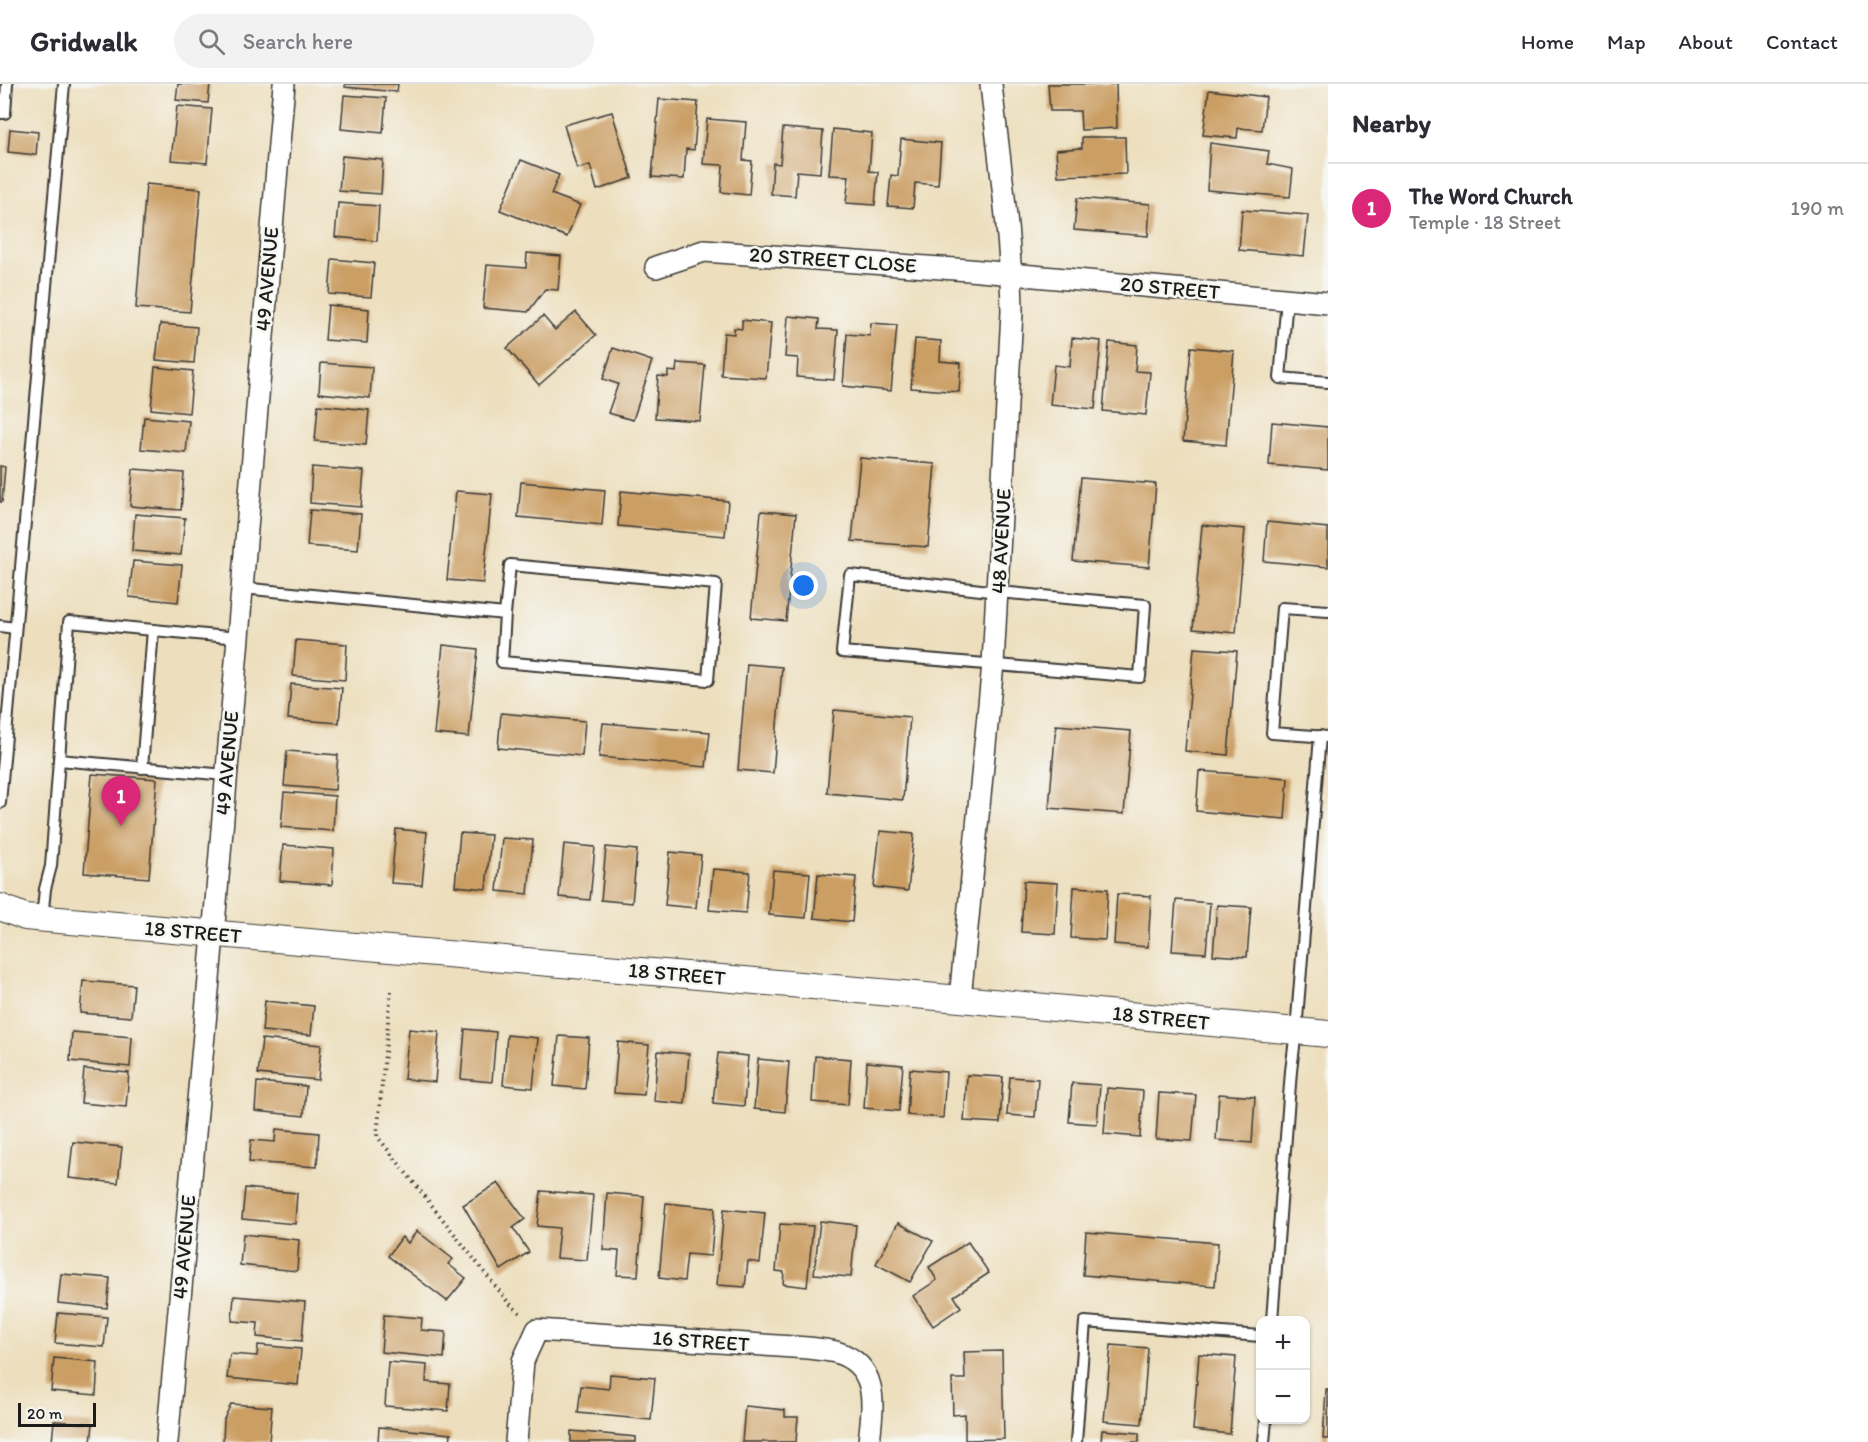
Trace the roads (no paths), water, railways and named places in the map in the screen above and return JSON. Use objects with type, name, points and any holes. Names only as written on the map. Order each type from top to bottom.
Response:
[{"type":"street","name":"49 AVENUE","points":[[167,1442],[213,934],[284,84]]},
{"type":"street","name":"48 AVENUE","points":[[960,999],[993,664],[1010,359],[1012,274],[991,84]]},
{"type":"street","name":"20 STREET CLOSE","points":[[656,267],[704,251],[1012,274]]},
{"type":"street","name":"20 STREET","points":[[1012,274],[1328,303]]},
{"type":"street","name":"18 STREET","points":[[0,907],[34,918],[960,999],[1328,1034]]},
{"type":"street","name":"18 STREET","points":[[0,924],[34,918]]},
{"type":"street","name":"16 STREET","points":[[516,1442],[523,1360],[537,1330],[808,1348],[836,1352],[861,1366],[871,1384],[869,1442]]},
{"type":"lane","points":[[0,113],[5,113],[7,84]]},
{"type":"lane","points":[[0,803],[64,84]]},
{"type":"lane","points":[[1287,299],[1280,378],[1328,382]]},
{"type":"lane","points":[[510,565],[716,584],[708,680],[502,662],[505,614],[510,565]]},
{"type":"lane","points":[[850,575],[998,592],[1145,605],[1140,677],[842,652],[850,575]]},
{"type":"lane","points":[[242,588],[505,614]]},
{"type":"lane","points":[[1272,1316],[1291,1071],[1324,736],[1272,733],[1282,608],[1328,611]]},
{"type":"lane","points":[[34,918],[51,866],[69,622],[238,638]]},
{"type":"lane","points":[[0,626],[15,628]]},
{"type":"lane","points":[[142,768],[153,630]]},
{"type":"lane","points":[[59,760],[226,775]]},
{"type":"lane","points":[[1076,1442],[1085,1322],[1256,1336]]},
{"type":"lane","points":[[1264,1442],[1266,1424]]},
{"type":"place","name":"The Word Church","points":[[121,826]]}]
